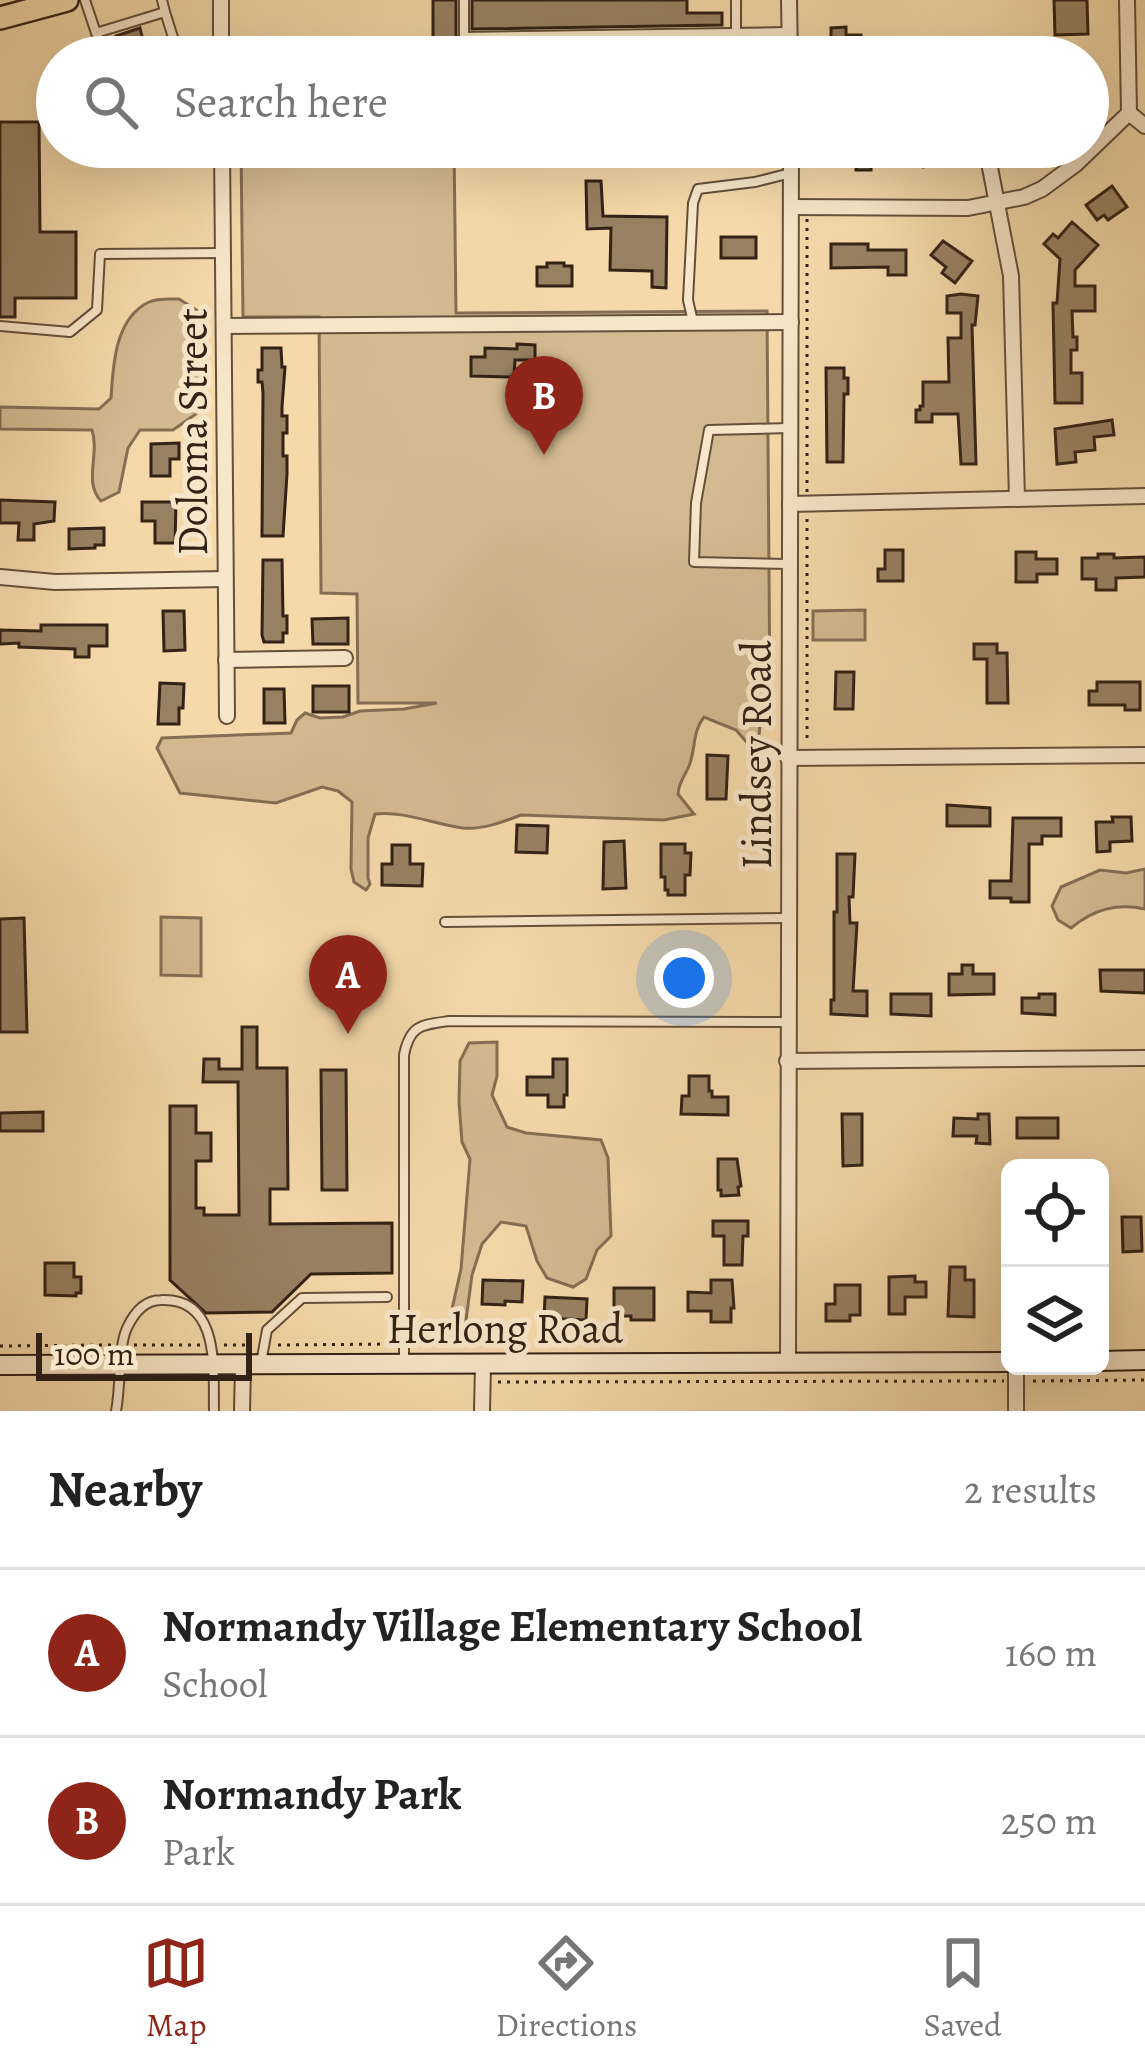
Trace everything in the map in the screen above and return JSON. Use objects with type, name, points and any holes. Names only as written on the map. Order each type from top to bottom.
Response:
[{"type":"main road","points":[[0,18],[67,0]]},
{"type":"street","points":[[220,0],[220,36]]},
{"type":"street","points":[[789,0],[790,36]]},
{"type":"street","points":[[1109,131],[1129,113],[1127,0]]},
{"type":"street","points":[[1129,113],[1145,126]]},
{"type":"street","name":"Doloma Street","points":[[222,168],[226,716]]},
{"type":"street","name":"Lindsey Road","points":[[788,1363],[790,322],[799,207],[791,168]]},
{"type":"street","points":[[990,168],[1013,294],[1017,499]]},
{"type":"street","points":[[799,207],[998,204],[1024,197],[1069,168]]},
{"type":"street","points":[[225,326],[790,322]]},
{"type":"street","points":[[790,504],[1145,496]]},
{"type":"street","points":[[0,577],[55,582],[225,579]]},
{"type":"street","points":[[226,660],[345,658]]},
{"type":"street","points":[[788,758],[1145,755]]},
{"type":"street","points":[[787,1061],[1145,1058]]},
{"type":"street","name":"Herlong Road","points":[[0,1365],[122,1366],[213,1355],[252,1366],[404,1354],[474,1365],[788,1363],[1001,1370]]},
{"type":"street","points":[[1109,1361],[1145,1360]]},
{"type":"street","points":[[474,1365],[482,1411]]},
{"type":"street","points":[[242,1411],[252,1366]]},
{"type":"street","points":[[1011,1375],[1016,1411]]},
{"type":"lane","points":[[86,0],[98,36]]},
{"type":"lane","points":[[162,0],[172,36]]},
{"type":"lane","points":[[464,0],[464,36]]},
{"type":"lane","points":[[736,0],[736,33]]},
{"type":"lane","points":[[96,32],[165,12]]},
{"type":"lane","points":[[532,36],[790,32]]},
{"type":"lane","points":[[693,324],[688,300],[693,202],[698,189],[791,173]]},
{"type":"lane","points":[[0,326],[70,332],[97,310],[100,254],[224,254]]},
{"type":"lane","points":[[789,564],[694,562],[698,487],[710,430],[790,428]]},
{"type":"lane","points":[[445,922],[788,918]]},
{"type":"lane","points":[[404,1354],[407,1037],[419,1028],[449,1021],[787,1022]]},
{"type":"lane","points":[[252,1366],[267,1330],[302,1298],[387,1297]]},
{"type":"lane","points":[[116,1411],[125,1332],[143,1305],[156,1300],[177,1301],[196,1310],[213,1355],[214,1411]]},
{"type":"path","points":[[799,207],[807,503],[807,758]]},
{"type":"path","points":[[0,1346],[123,1345],[213,1355],[263,1345],[404,1354],[460,1343],[474,1365]]},
{"type":"path","points":[[494,1386],[497,1382],[1001,1370]]},
{"type":"path","points":[[1027,1381],[1145,1380]]},
{"type":"shaded area","points":[[241,168],[454,168],[456,313],[767,311],[770,700],[753,701],[750,711],[760,725],[758,747],[749,745],[736,730],[704,717],[678,794],[694,814],[664,820],[521,815],[470,828],[375,814],[368,838],[370,884],[366,890],[354,882],[351,869],[352,802],[338,791],[322,787],[276,803],[180,793],[157,748],[162,738],[291,733],[305,713],[343,717],[437,703],[358,703],[357,594],[321,593],[319,317],[243,317]]},
{"type":"shaded area","points":[[179,299],[198,311],[201,362],[196,414],[173,430],[140,430],[128,448],[119,492],[101,501],[96,493],[92,430],[0,429],[0,407],[99,409],[111,398],[118,344],[129,319],[149,302]]},
{"type":"shaded area","points":[[865,610],[865,640],[813,640],[813,611]]},
{"type":"shaded area","points":[[1145,869],[1145,909],[1106,909],[1071,928],[1058,920],[1052,906],[1061,887],[1100,870]]},
{"type":"shaded area","points":[[161,917],[201,918],[201,976],[161,975]]},
{"type":"shaded area","points":[[497,1042],[492,1095],[507,1127],[601,1140],[608,1158],[611,1236],[597,1250],[586,1279],[573,1287],[547,1278],[526,1226],[501,1222],[482,1244],[472,1275],[464,1335],[450,1332],[461,1269],[470,1159],[462,1142],[460,1061],[469,1043]]},
{"type":"building","points":[[433,0],[456,0],[456,36],[433,36]]},
{"type":"building","points":[[472,0],[687,0],[687,13],[722,13],[722,25],[472,29]]},
{"type":"building","points":[[1054,0],[1087,0],[1088,34],[1055,35]]},
{"type":"building","points":[[846,27],[846,35],[861,36],[831,36],[831,28]]},
{"type":"building","points":[[140,28],[142,36],[116,36]]},
{"type":"building","points":[[0,122],[36,122],[40,232],[76,232],[76,298],[15,298],[15,317],[0,317]]},
{"type":"building","points":[[586,181],[601,181],[603,216],[667,217],[666,288],[652,287],[652,271],[610,270],[611,228],[587,229]]},
{"type":"building","points":[[1112,186],[1127,207],[1108,220],[1104,215],[1097,220],[1086,205]]},
{"type":"building","points":[[1072,222],[1098,245],[1075,270],[1075,286],[1095,286],[1095,311],[1072,311],[1077,350],[1071,350],[1071,373],[1082,373],[1082,403],[1055,403],[1053,303],[1057,303],[1060,259],[1044,244],[1053,234],[1058,238]]},
{"type":"building","points":[[721,237],[756,237],[756,258],[721,258]]},
{"type":"building","points":[[943,241],[972,261],[955,283],[931,255]]},
{"type":"building","points":[[831,244],[906,250],[906,275],[888,275],[888,267],[831,268]]},
{"type":"building","points":[[547,263],[572,266],[572,286],[537,286],[537,267],[547,267]]},
{"type":"building","points":[[947,296],[978,296],[972,325],[976,464],[961,464],[958,414],[932,414],[932,422],[916,422],[916,410],[923,406],[923,382],[949,382],[948,338],[961,338],[961,313],[947,313]]},
{"type":"building","points":[[517,344],[535,345],[535,360],[515,360],[514,377],[471,376],[471,357],[485,357],[485,348],[517,349]]},
{"type":"building","points":[[262,348],[281,348],[285,367],[283,536],[262,536],[263,393],[258,370],[262,370]]},
{"type":"building","points":[[826,368],[844,368],[844,378],[848,378],[843,462],[827,462]]},
{"type":"building","points":[[1112,420],[1114,435],[1094,437],[1095,450],[1075,452],[1076,462],[1057,464],[1055,429]]},
{"type":"building","points":[[179,443],[179,459],[170,459],[170,476],[151,476],[151,444]]},
{"type":"building","points":[[0,500],[55,502],[54,521],[34,524],[34,540],[18,540],[19,523],[0,523]]},
{"type":"building","points":[[142,502],[176,502],[175,543],[155,543],[155,521],[142,521]]},
{"type":"building","points":[[104,528],[104,545],[69,549],[69,529]]},
{"type":"building","points":[[885,550],[903,550],[903,581],[878,581],[878,569],[885,569]]},
{"type":"building","points":[[1016,552],[1057,559],[1057,574],[1037,574],[1037,582],[1016,582]]},
{"type":"building","points":[[1098,554],[1145,557],[1145,577],[1116,578],[1116,590],[1096,590],[1096,579],[1082,579],[1082,558],[1098,558]]},
{"type":"building","points":[[263,560],[282,560],[283,616],[287,616],[283,642],[264,642],[262,635]]},
{"type":"building","points":[[163,611],[184,611],[185,650],[164,651]]},
{"type":"building","points":[[348,618],[348,644],[313,644],[312,619]]},
{"type":"building","points":[[41,625],[107,625],[107,646],[89,646],[89,657],[75,657],[75,649],[0,644],[0,630],[41,631]]},
{"type":"building","points":[[974,644],[997,644],[997,653],[1007,653],[1008,703],[987,703],[987,659],[974,659]]},
{"type":"building","points":[[836,672],[854,672],[853,709],[835,709]]},
{"type":"building","points":[[1097,682],[1140,682],[1140,710],[1089,705],[1089,691],[1097,691]]},
{"type":"building","points":[[160,683],[184,684],[179,724],[158,724]]},
{"type":"building","points":[[313,686],[349,686],[349,712],[313,712]]},
{"type":"building","points":[[264,689],[284,689],[285,723],[264,723]]},
{"type":"building","points":[[707,755],[728,756],[726,799],[707,799]]},
{"type":"building","points":[[947,805],[990,808],[990,826],[947,826]]},
{"type":"building","points":[[1112,817],[1131,817],[1132,841],[1110,842],[1110,851],[1097,852],[1096,822],[1113,822]]},
{"type":"building","points":[[1013,818],[1061,818],[1061,836],[1042,836],[1042,844],[1029,844],[1029,902],[990,898],[990,881],[1011,881]]},
{"type":"building","points":[[517,825],[548,826],[547,853],[516,852]]},
{"type":"building","points":[[624,841],[626,888],[603,889],[604,842]]},
{"type":"building","points":[[661,844],[685,844],[685,853],[691,853],[685,895],[668,895],[665,890]]},
{"type":"building","points":[[392,845],[410,845],[410,864],[423,864],[422,886],[382,885],[382,864],[392,864]]},
{"type":"building","points":[[837,854],[855,854],[853,897],[849,897],[850,923],[857,923],[853,991],[867,991],[867,1016],[831,1014]]},
{"type":"building","points":[[24,918],[27,1032],[0,1032],[0,919]]},
{"type":"building","points":[[962,965],[973,965],[973,974],[994,974],[994,994],[949,995],[949,974],[962,974]]},
{"type":"building","points":[[1100,970],[1145,970],[1145,993],[1101,991]]},
{"type":"building","points":[[891,994],[931,994],[931,1016],[891,1014]]},
{"type":"building","points":[[1039,994],[1055,994],[1055,1015],[1022,1013],[1022,998],[1039,998]]},
{"type":"building","points":[[242,1027],[257,1027],[257,1068],[287,1068],[288,1189],[270,1189],[270,1224],[392,1223],[392,1273],[311,1274],[272,1312],[206,1313],[170,1280],[170,1106],[196,1106],[196,1133],[211,1133],[211,1161],[196,1161],[196,1208],[204,1208],[204,1215],[239,1215],[238,1082],[203,1082],[204,1059],[219,1059],[219,1069],[242,1069]]},
{"type":"building","points":[[553,1059],[567,1059],[564,1107],[548,1107],[548,1095],[527,1095],[527,1077],[553,1077]]},
{"type":"building","points":[[321,1070],[346,1070],[347,1190],[322,1190]]},
{"type":"building","points":[[689,1076],[709,1076],[712,1097],[728,1097],[728,1115],[681,1114],[682,1096],[689,1096]]},
{"type":"building","points":[[43,1112],[43,1131],[0,1131],[0,1113]]},
{"type":"building","points":[[842,1114],[862,1114],[862,1165],[843,1166]]},
{"type":"building","points":[[978,1114],[989,1114],[990,1144],[976,1143],[977,1136],[953,1136],[954,1118],[978,1119]]},
{"type":"building","points":[[1017,1118],[1058,1118],[1058,1138],[1017,1138]]},
{"type":"building","points":[[718,1159],[737,1159],[739,1195],[721,1196]]},
{"type":"building","points":[[1122,1217],[1141,1217],[1142,1251],[1123,1252]]},
{"type":"building","points":[[713,1221],[748,1221],[742,1265],[724,1265],[724,1236],[713,1236]]},
{"type":"building","points":[[45,1263],[74,1263],[74,1277],[81,1277],[81,1293],[45,1295]]},
{"type":"building","points":[[950,1267],[965,1267],[965,1280],[974,1280],[974,1317],[948,1316]]},
{"type":"building","points":[[915,1276],[915,1282],[926,1282],[926,1297],[905,1297],[905,1314],[889,1314],[889,1277]]},
{"type":"building","points":[[483,1280],[523,1281],[522,1302],[482,1304]]},
{"type":"building","points":[[711,1280],[732,1280],[731,1322],[711,1322],[711,1311],[688,1311],[688,1292],[711,1293]]},
{"type":"building","points":[[835,1285],[860,1285],[860,1315],[850,1315],[850,1321],[826,1321],[826,1304],[835,1304]]},
{"type":"building","points":[[614,1288],[654,1288],[654,1320],[614,1316]]},
{"type":"building","points":[[545,1297],[587,1299],[586,1320],[544,1318]]},
{"type":"place","name":"Normandy Park","points":[[544,455]]},
{"type":"place","name":"Normandy Village Elementary School","points":[[348,1034]]}]
